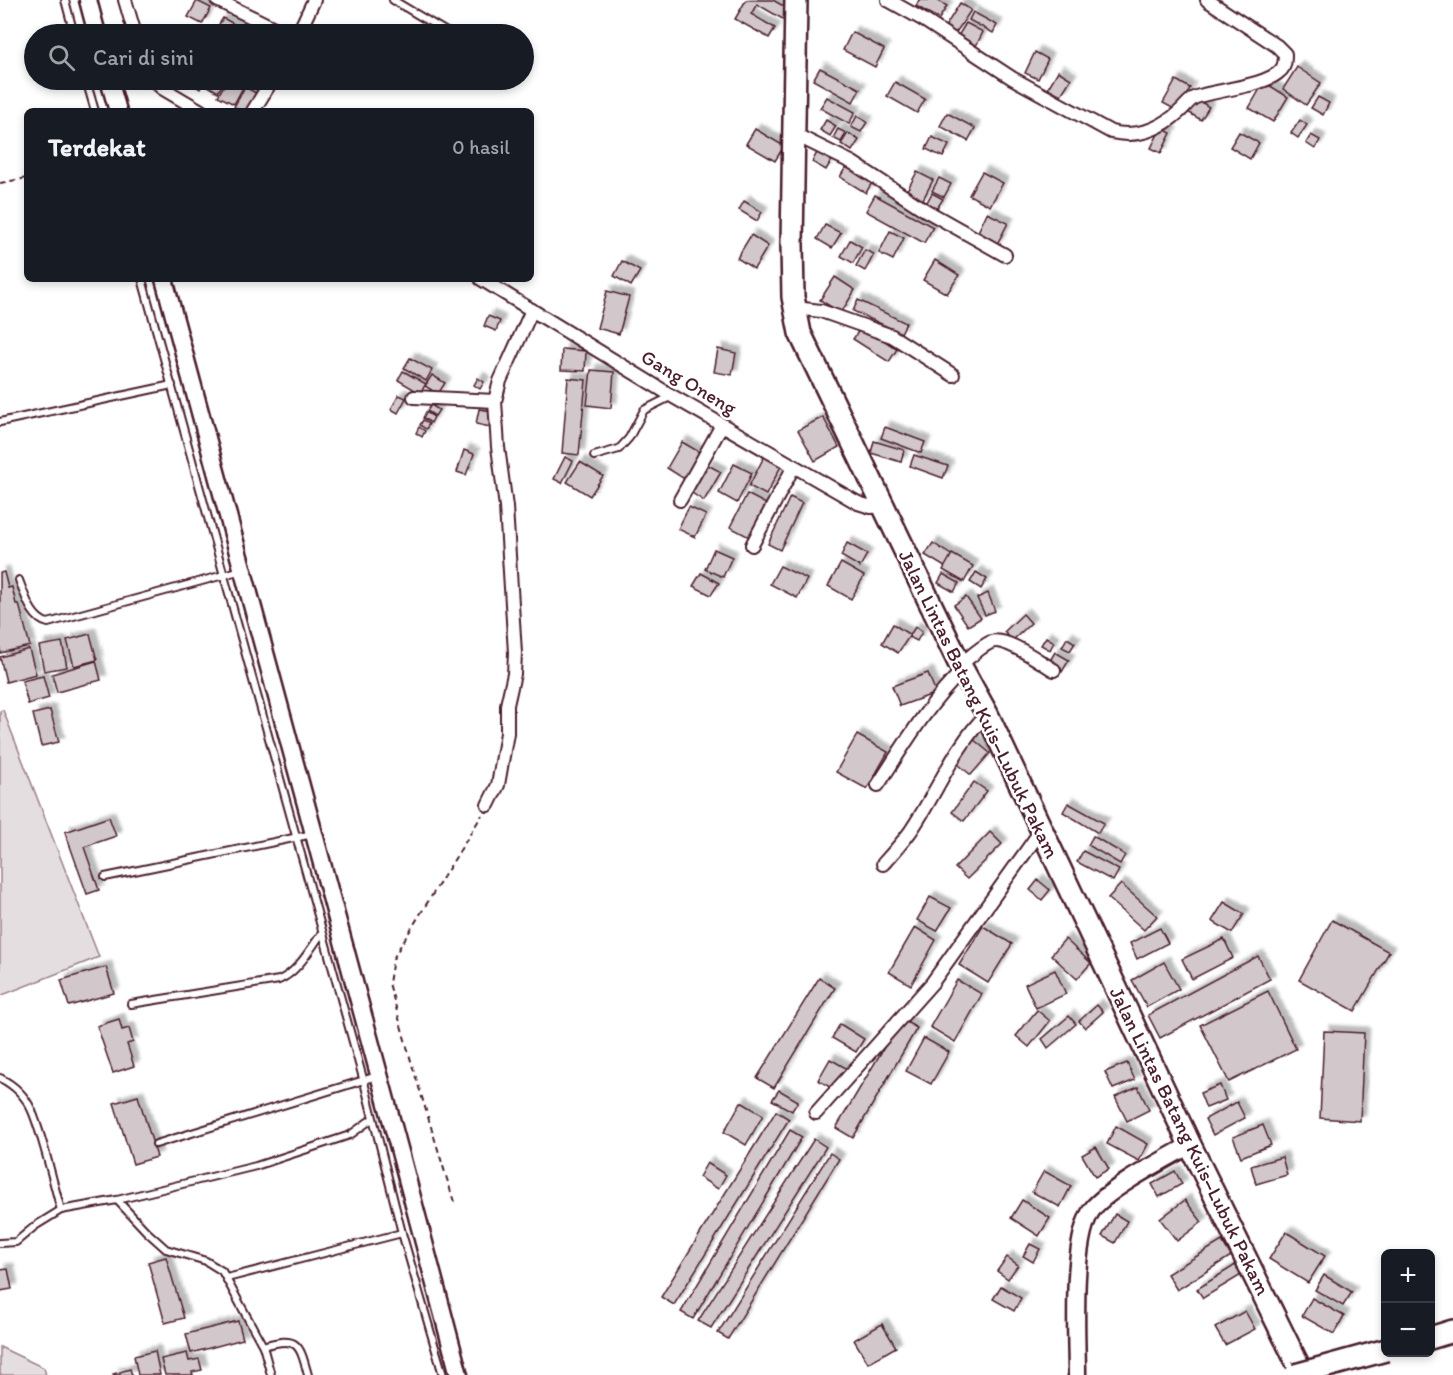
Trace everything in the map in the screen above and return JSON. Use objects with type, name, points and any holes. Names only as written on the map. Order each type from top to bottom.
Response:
[{"type":"highway","name":"Jalan Lintas Batang Kuis–Lubuk Pakam","points":[[796,0],[792,244],[795,308],[800,333],[882,506],[987,714],[1190,1145],[1303,1375]]},
{"type":"highway","points":[[1435,1337],[1453,1331]]},
{"type":"highway","points":[[1295,1375],[1381,1351]]},
{"type":"street","points":[[88,0],[94,24]]},
{"type":"street","points":[[125,0],[132,24]]},
{"type":"street","points":[[217,0],[266,24]]},
{"type":"street","points":[[303,24],[314,0]]},
{"type":"street","points":[[888,0],[922,19],[1012,78],[1111,132],[1127,136],[1146,132],[1175,116],[1194,97],[1270,78],[1281,71],[1285,63],[1285,54],[1277,46],[1207,0]]},
{"type":"street","points":[[112,90],[117,108]]},
{"type":"street","points":[[165,90],[196,108]]},
{"type":"street","points":[[255,108],[266,90]]},
{"type":"street","points":[[794,134],[853,163],[925,210],[1005,255]]},
{"type":"street","points":[[165,282],[288,741],[381,1074],[459,1375]]},
{"type":"street","name":"Gang Oneng","points":[[486,282],[672,396],[858,503],[871,507],[882,506]]},
{"type":"street","points":[[795,308],[821,311],[892,336],[953,375]]},
{"type":"street","points":[[488,805],[498,785],[507,733],[507,705],[515,664],[506,507],[498,447],[495,400],[500,381],[532,310]]},
{"type":"street","points":[[414,397],[495,400]]},
{"type":"street","points":[[680,500],[723,425]]},
{"type":"street","points":[[752,545],[794,466]]},
{"type":"street","points":[[878,785],[930,706],[962,668],[989,643],[998,640],[1008,644],[1054,670]]},
{"type":"street","points":[[883,864],[910,832],[950,763],[975,726],[987,714]]},
{"type":"street","points":[[816,1113],[932,983],[1042,830]]},
{"type":"street","points":[[1077,1375],[1078,1252],[1088,1216],[1094,1207],[1114,1191],[1190,1145]]},
{"type":"lane","points":[[65,0],[71,24]]},
{"type":"lane","points":[[393,0],[433,24]]},
{"type":"lane","points":[[89,90],[93,108]]},
{"type":"lane","points":[[143,282],[363,1082],[402,1233],[443,1375]]},
{"type":"lane","points":[[0,422],[172,385]]},
{"type":"lane","points":[[594,456],[619,449],[629,438],[644,410],[672,396]]},
{"type":"lane","points":[[19,580],[33,611],[38,618],[48,623],[243,570]]},
{"type":"lane","points":[[105,877],[315,833]]},
{"type":"lane","points":[[131,1004],[279,980],[294,969],[322,933]]},
{"type":"lane","points":[[156,1144],[363,1082],[381,1074]]},
{"type":"lane","points":[[0,1078],[16,1089],[32,1110],[61,1210]]},
{"type":"lane","points":[[0,1243],[16,1242],[35,1226],[61,1210],[117,1200],[256,1166],[350,1135],[372,1119]]},
{"type":"lane","points":[[117,1200],[166,1249],[216,1266],[227,1278],[245,1317],[263,1346],[271,1375]]},
{"type":"lane","points":[[227,1278],[402,1233]]},
{"type":"lane","points":[[263,1346],[286,1342],[298,1346],[308,1375]]},
{"type":"path","points":[[0,183],[24,179]]},
{"type":"path","points":[[454,1202],[412,1068],[389,983],[393,959],[488,805]]},
{"type":"shaded area","points":[[3,710],[99,957],[0,996],[0,711]]},
{"type":"shaded area","points":[[0,1347],[44,1368],[46,1375],[0,1375]]},
{"type":"building","points":[[746,0],[773,0],[792,11],[786,21],[757,4],[751,14],[775,28],[769,38],[735,19]]},
{"type":"building","points":[[919,0],[937,0],[947,6],[939,19],[916,6]]},
{"type":"building","points":[[197,1],[211,8],[202,24],[188,17]]},
{"type":"building","points":[[960,3],[971,10],[955,34],[945,27]]},
{"type":"building","points":[[973,12],[997,25],[993,33],[969,20]]},
{"type":"building","points":[[223,18],[234,24],[219,24]]},
{"type":"building","points":[[966,23],[983,32],[976,46],[958,36]]},
{"type":"building","points":[[852,32],[884,49],[875,67],[843,50]]},
{"type":"building","points":[[1035,52],[1048,59],[1038,79],[1025,73]]},
{"type":"building","points":[[1297,67],[1321,83],[1306,105],[1283,89]]},
{"type":"building","points":[[820,68],[860,89],[853,102],[813,80]]},
{"type":"building","points":[[1058,71],[1071,79],[1061,95],[1048,88]]},
{"type":"building","points":[[1176,80],[1190,88],[1178,111],[1163,103]]},
{"type":"building","points":[[895,82],[925,99],[917,113],[887,96]]},
{"type":"building","points":[[1264,82],[1288,97],[1273,122],[1249,108]]},
{"type":"building","points":[[221,90],[242,90],[234,104],[218,96]]},
{"type":"building","points":[[243,90],[256,93],[248,108],[234,107]]},
{"type":"building","points":[[827,97],[855,112],[849,124],[820,108]]},
{"type":"building","points":[[1318,97],[1329,103],[1323,115],[1311,108]]},
{"type":"building","points":[[1195,98],[1209,107],[1201,120],[1186,111]]},
{"type":"building","points":[[947,113],[975,128],[968,141],[940,126]]},
{"type":"building","points":[[857,116],[867,122],[861,132],[851,127]]},
{"type":"building","points":[[826,120],[836,126],[830,136],[820,130]]},
{"type":"building","points":[[1300,120],[1307,125],[1298,138],[1291,133]]},
{"type":"building","points":[[1161,128],[1171,133],[1161,153],[1151,148]]},
{"type":"building","points":[[755,129],[784,146],[775,161],[746,144]]},
{"type":"building","points":[[838,129],[846,133],[841,142],[833,138]]},
{"type":"building","points":[[1239,132],[1259,143],[1250,159],[1230,147]]},
{"type":"building","points":[[848,133],[859,140],[852,151],[841,144]]},
{"type":"building","points":[[1311,135],[1320,140],[1315,149],[1306,143]]},
{"type":"building","points":[[932,137],[949,145],[943,157],[926,149]]},
{"type":"building","points":[[819,149],[833,158],[826,170],[812,162]]},
{"type":"building","points":[[847,165],[873,181],[866,193],[840,177]]},
{"type":"building","points":[[917,172],[933,180],[921,203],[905,194]]},
{"type":"building","points":[[982,172],[1003,183],[990,206],[969,195]]},
{"type":"building","points":[[939,178],[951,184],[944,197],[932,191]]},
{"type":"building","points":[[932,193],[943,199],[936,210],[926,204]]},
{"type":"building","points":[[875,195],[933,227],[924,243],[866,211]]},
{"type":"building","points":[[744,201],[762,212],[757,221],[739,210]]},
{"type":"building","points":[[987,213],[1008,223],[996,246],[976,236]]},
{"type":"building","points":[[825,225],[841,233],[832,248],[817,239]]},
{"type":"building","points":[[890,231],[904,238],[893,260],[879,253]]},
{"type":"building","points":[[751,235],[768,246],[754,269],[737,258]]},
{"type":"building","points":[[850,240],[862,247],[853,263],[841,256]]},
{"type":"building","points":[[865,250],[874,254],[865,271],[856,266]]},
{"type":"building","points":[[935,260],[959,275],[947,294],[923,280]]},
{"type":"building","points":[[622,261],[640,271],[631,286],[614,276]]},
{"type":"building","points":[[835,277],[855,290],[841,313],[820,300]]},
{"type":"building","points":[[607,291],[629,297],[619,334],[597,328]]},
{"type":"building","points":[[858,300],[906,323],[901,333],[853,311]]},
{"type":"building","points":[[488,316],[500,321],[496,331],[484,326]]},
{"type":"building","points":[[862,326],[897,349],[889,362],[853,339]]},
{"type":"building","points":[[562,349],[586,351],[585,371],[561,370]]},
{"type":"building","points":[[718,349],[736,353],[732,375],[714,372]]},
{"type":"building","points":[[410,358],[432,370],[426,381],[404,368]]},
{"type":"building","points":[[591,370],[614,372],[611,408],[587,405]]},
{"type":"building","points":[[403,371],[426,384],[420,393],[398,380]]},
{"type":"building","points":[[432,375],[445,383],[438,394],[425,386]]},
{"type":"building","points":[[478,378],[484,382],[480,389],[474,385]]},
{"type":"building","points":[[568,378],[586,380],[579,455],[562,453]]},
{"type":"building","points":[[399,395],[406,398],[398,413],[391,409]]},
{"type":"building","points":[[431,405],[439,410],[435,416],[427,411]]},
{"type":"building","points":[[479,409],[492,411],[490,427],[476,424]]},
{"type":"building","points":[[426,412],[434,417],[431,423],[423,418]]},
{"type":"building","points":[[823,417],[839,447],[815,461],[798,430]]},
{"type":"building","points":[[423,420],[429,424],[426,429],[420,425]]},
{"type":"building","points":[[419,427],[425,431],[422,437],[416,433]]},
{"type":"building","points":[[885,427],[925,442],[921,453],[881,438]]},
{"type":"building","points":[[874,441],[904,450],[901,462],[871,453]]},
{"type":"building","points":[[682,442],[701,453],[686,480],[667,468]]},
{"type":"building","points":[[464,450],[474,454],[466,475],[457,472]]},
{"type":"building","points":[[765,455],[782,464],[766,495],[749,486]]},
{"type":"building","points":[[914,455],[948,466],[943,478],[910,466]]},
{"type":"building","points":[[565,457],[573,461],[562,483],[554,479]]},
{"type":"building","points":[[580,462],[603,476],[590,496],[567,482]]},
{"type":"building","points":[[734,464],[752,473],[737,503],[719,493]]},
{"type":"building","points":[[708,465],[721,472],[704,501],[692,493]]},
{"type":"building","points":[[747,494],[768,505],[751,538],[730,527]]},
{"type":"building","points":[[790,497],[802,503],[780,550],[768,544]]},
{"type":"building","points":[[689,507],[706,515],[695,537],[678,529]]},
{"type":"building","points":[[847,543],[867,554],[860,567],[841,556]]},
{"type":"building","points":[[933,543],[960,561],[953,572],[925,555]]},
{"type":"building","points":[[714,549],[732,557],[723,577],[705,569]]},
{"type":"building","points":[[952,554],[973,566],[964,582],[943,570]]},
{"type":"building","points":[[841,563],[864,576],[851,599],[828,586]]},
{"type":"building","points":[[780,566],[807,579],[797,598],[770,584]]},
{"type":"building","points":[[4,572],[8,588],[12,587],[16,604],[19,604],[30,646],[0,653],[0,573]]},
{"type":"building","points":[[976,572],[987,579],[981,589],[970,582]]},
{"type":"building","points":[[701,573],[719,583],[711,595],[693,586]]},
{"type":"building","points":[[943,574],[959,583],[954,592],[938,583]]},
{"type":"building","points":[[988,593],[995,611],[985,615],[977,598]]},
{"type":"building","points":[[966,597],[981,618],[968,626],[954,605]]},
{"type":"building","points":[[1023,614],[1031,623],[1013,640],[1004,632]]},
{"type":"building","points":[[893,624],[910,635],[898,653],[882,643]]},
{"type":"building","points":[[915,627],[922,632],[917,641],[909,637]]},
{"type":"building","points":[[90,634],[97,660],[74,666],[67,640]]},
{"type":"building","points":[[1046,637],[1054,642],[1050,650],[1041,645]]},
{"type":"building","points":[[1067,638],[1075,643],[1070,651],[1062,647]]},
{"type":"building","points":[[62,642],[67,667],[44,671],[39,646]]},
{"type":"building","points":[[29,649],[36,674],[6,682],[0,657]]},
{"type":"building","points":[[1055,652],[1069,660],[1062,672],[1048,664]]},
{"type":"building","points":[[96,661],[101,680],[57,692],[52,674]]},
{"type":"building","points":[[928,673],[936,693],[900,706],[892,686]]},
{"type":"building","points":[[43,676],[49,698],[28,704],[22,681]]},
{"type":"building","points":[[50,710],[59,742],[41,746],[33,714]]},
{"type":"building","points":[[857,735],[888,752],[867,789],[836,772]]},
{"type":"building","points":[[973,739],[990,753],[971,775],[954,761]]},
{"type":"building","points":[[974,782],[987,791],[964,821],[952,812]]},
{"type":"building","points":[[1068,803],[1104,823],[1098,833],[1063,812]]},
{"type":"building","points":[[109,817],[116,836],[84,847],[99,890],[87,894],[65,832]]},
{"type":"building","points":[[990,832],[1002,844],[967,879],[955,868]]},
{"type":"building","points":[[1093,836],[1125,855],[1120,864],[1088,845]]},
{"type":"building","points":[[1083,851],[1119,870],[1113,881],[1077,862]]},
{"type":"building","points":[[1038,880],[1050,890],[1042,900],[1030,890]]},
{"type":"building","points":[[1121,884],[1157,916],[1144,930],[1108,898]]},
{"type":"building","points":[[930,897],[951,908],[937,931],[917,920]]},
{"type":"building","points":[[1224,902],[1244,914],[1232,933],[1212,921]]},
{"type":"building","points":[[1332,920],[1389,952],[1355,1011],[1299,980]]},
{"type":"building","points":[[983,926],[1012,944],[988,983],[959,965]]},
{"type":"building","points":[[915,927],[936,940],[911,985],[889,972]]},
{"type":"building","points":[[1160,928],[1168,943],[1137,959],[1130,943]]},
{"type":"building","points":[[1065,939],[1091,963],[1077,979],[1051,955]]},
{"type":"building","points":[[1224,939],[1233,958],[1192,979],[1182,959]]},
{"type":"building","points":[[1258,956],[1270,979],[1160,1038],[1148,1015]]},
{"type":"building","points":[[1164,962],[1179,989],[1147,1007],[1132,980]]},
{"type":"building","points":[[106,967],[114,993],[69,1006],[61,980]]},
{"type":"building","points":[[1055,970],[1066,994],[1036,1008],[1025,984]]},
{"type":"building","points":[[819,978],[835,988],[774,1088],[757,1078]]},
{"type":"building","points":[[957,980],[982,994],[955,1042],[930,1027]]},
{"type":"building","points":[[1268,991],[1296,1049],[1229,1082],[1200,1025]]},
{"type":"building","points":[[1097,1005],[1103,1012],[1085,1028],[1079,1021]]},
{"type":"building","points":[[1037,1010],[1050,1021],[1029,1047],[1016,1036]]},
{"type":"building","points":[[1069,1016],[1076,1024],[1048,1048],[1042,1039]]},
{"type":"building","points":[[119,1019],[122,1030],[129,1028],[133,1042],[127,1044],[134,1066],[113,1073],[97,1026]]},
{"type":"building","points":[[901,1019],[917,1028],[853,1138],[836,1128]]},
{"type":"building","points":[[840,1024],[864,1039],[856,1052],[832,1038]]},
{"type":"building","points":[[1324,1031],[1364,1033],[1360,1121],[1320,1118]]},
{"type":"building","points":[[924,1038],[949,1052],[931,1084],[906,1071]]},
{"type":"building","points":[[830,1059],[846,1068],[833,1089],[818,1080]]},
{"type":"building","points":[[1127,1063],[1135,1080],[1113,1089],[1105,1072]]},
{"type":"building","points":[[1220,1085],[1226,1100],[1206,1108],[1200,1093]]},
{"type":"building","points":[[1138,1087],[1149,1110],[1127,1121],[1115,1097]]},
{"type":"building","points":[[779,1090],[798,1101],[792,1111],[772,1100]]},
{"type":"building","points":[[138,1096],[157,1157],[133,1164],[114,1103]]},
{"type":"building","points":[[741,1102],[763,1115],[746,1145],[724,1132]]},
{"type":"building","points":[[1237,1102],[1245,1118],[1213,1135],[1205,1119]]},
{"type":"building","points":[[776,1111],[789,1119],[674,1305],[661,1297]]},
{"type":"building","points":[[1263,1125],[1271,1145],[1241,1157],[1233,1137]]},
{"type":"building","points":[[1116,1126],[1148,1144],[1139,1161],[1107,1144]]},
{"type":"building","points":[[790,1130],[802,1137],[693,1319],[681,1312]]},
{"type":"building","points":[[814,1139],[826,1147],[711,1328],[698,1321]]},
{"type":"building","points":[[1096,1147],[1109,1169],[1095,1177],[1082,1155]]},
{"type":"building","points":[[830,1153],[839,1159],[728,1339],[718,1333]]},
{"type":"building","points":[[1282,1157],[1287,1175],[1256,1184],[1251,1166]]},
{"type":"building","points":[[707,1163],[726,1175],[718,1189],[699,1177]]},
{"type":"building","points":[[1044,1171],[1071,1186],[1060,1207],[1032,1192]]},
{"type":"building","points":[[1175,1171],[1182,1184],[1159,1197],[1152,1184]]},
{"type":"building","points":[[1022,1200],[1050,1218],[1039,1236],[1011,1218]]},
{"type":"building","points":[[1185,1200],[1202,1222],[1177,1241],[1160,1219]]},
{"type":"building","points":[[1115,1214],[1127,1221],[1115,1243],[1102,1236]]},
{"type":"building","points":[[1286,1232],[1325,1256],[1308,1283],[1269,1259]]},
{"type":"building","points":[[1222,1241],[1231,1256],[1177,1290],[1167,1274]]},
{"type":"building","points":[[1030,1244],[1040,1249],[1033,1262],[1023,1256]]},
{"type":"building","points":[[166,1257],[184,1318],[165,1323],[148,1262]]},
{"type":"building","points":[[1007,1257],[1018,1265],[1008,1279],[997,1271]]},
{"type":"building","points":[[1237,1264],[1243,1274],[1203,1298],[1197,1289]]},
{"type":"building","points":[[8,1269],[12,1289],[0,1291],[0,1270]]},
{"type":"building","points":[[1324,1275],[1352,1292],[1343,1306],[1315,1290]]},
{"type":"building","points":[[1001,1286],[1021,1298],[1014,1311],[993,1299]]},
{"type":"building","points":[[1312,1298],[1344,1316],[1334,1334],[1302,1316]]},
{"type":"building","points":[[1245,1311],[1255,1329],[1225,1345],[1215,1328]]},
{"type":"building","points":[[238,1321],[243,1339],[191,1353],[186,1334]]},
{"type":"building","points":[[882,1324],[896,1347],[868,1363],[854,1340]]},
{"type":"building","points":[[155,1351],[160,1375],[138,1375],[134,1356]]},
{"type":"building","points":[[187,1353],[189,1361],[199,1359],[202,1370],[192,1372],[193,1375],[165,1375],[161,1359]]},
{"type":"building","points":[[130,1369],[132,1375],[113,1374]]}]
